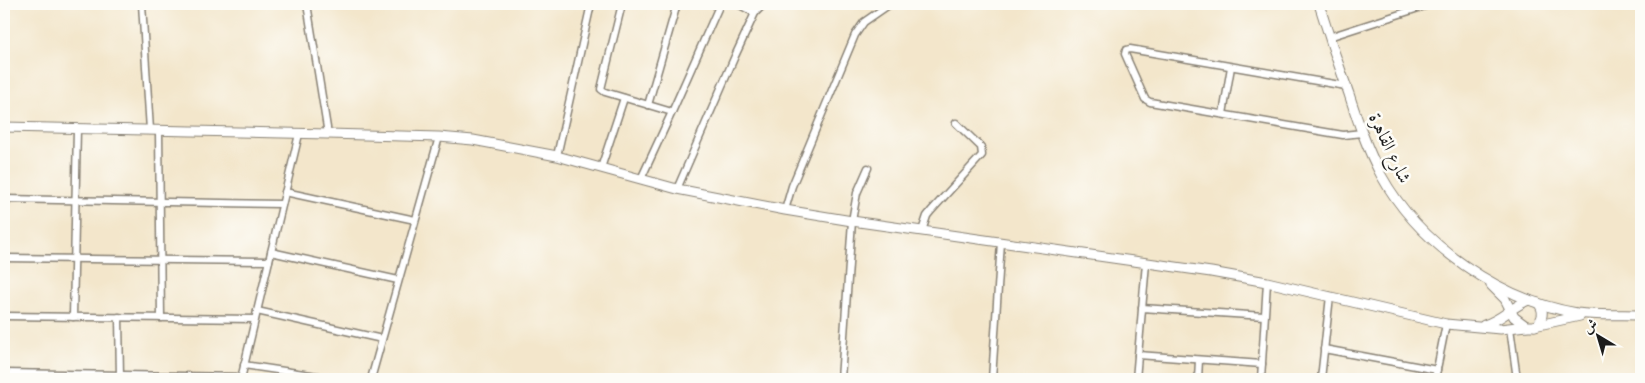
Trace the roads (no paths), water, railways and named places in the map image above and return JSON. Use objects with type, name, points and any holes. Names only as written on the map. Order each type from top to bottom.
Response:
[{"type":"main road","name":"شارع القاهرة","points":[[1319,4],[1362,133],[1381,174],[1403,209],[1435,242],[1480,274],[1534,302],[1562,310],[1588,314],[1641,315]]},
{"type":"main road","points":[[4,127],[439,137],[488,142],[557,156],[677,189],[785,210],[1210,272],[1267,282],[1446,324],[1476,326],[1510,328],[1530,326],[1539,322],[1542,314],[1541,308],[1534,302],[1511,310],[1494,321],[1476,326]]},
{"type":"main road","name":"شارع القاهرة","points":[[1480,274],[1505,299],[1517,320],[1530,326],[1588,314]]},
{"type":"street","points":[[142,4],[160,202],[161,318]]},
{"type":"street","points":[[307,4],[328,134]]},
{"type":"street","points":[[557,156],[591,4]]},
{"type":"street","points":[[622,4],[602,89],[605,92],[672,112]]},
{"type":"street","points":[[648,105],[676,4]]},
{"type":"street","points":[[641,179],[720,4]]},
{"type":"street","points":[[738,4],[755,14]]},
{"type":"street","points":[[677,189],[735,56],[755,14],[764,4]]},
{"type":"street","points":[[785,210],[792,186],[855,35],[864,22],[890,4]]},
{"type":"street","points":[[1329,37],[1431,4]]},
{"type":"street","points":[[1346,86],[1130,49],[1126,50],[1125,54],[1147,101],[1343,135],[1362,133]]},
{"type":"street","points":[[1222,114],[1231,67]]},
{"type":"street","points":[[600,168],[624,98]]},
{"type":"street","points":[[922,231],[927,216],[982,155],[981,146],[956,123]]},
{"type":"street","points":[[73,317],[77,129]]},
{"type":"street","points":[[4,373],[120,377],[241,378],[299,134]]},
{"type":"street","points":[[371,379],[439,137]]},
{"type":"street","points":[[841,379],[852,221],[858,192],[868,168]]},
{"type":"street","points":[[285,192],[415,220]]},
{"type":"street","points":[[4,199],[282,204]]},
{"type":"street","points":[[992,379],[1001,242]]},
{"type":"street","points":[[271,252],[398,280]]},
{"type":"street","points":[[4,258],[268,261]]},
{"type":"street","points":[[1136,379],[1146,263]]},
{"type":"street","points":[[1261,379],[1267,282]]},
{"type":"street","points":[[1321,379],[1330,296]]},
{"type":"street","points":[[1142,308],[1264,316]]},
{"type":"street","points":[[257,311],[382,339]]},
{"type":"street","points":[[4,316],[255,319]]},
{"type":"street","points":[[119,317],[120,377]]},
{"type":"street","points":[[1435,379],[1446,324]]},
{"type":"street","points":[[1510,328],[1517,379]]},
{"type":"street","points":[[1324,349],[1437,370]]},
{"type":"street","points":[[1138,356],[1262,364]]},
{"type":"street","points":[[1198,379],[1199,360]]},
{"type":"street","points":[[244,365],[337,379]]}]
